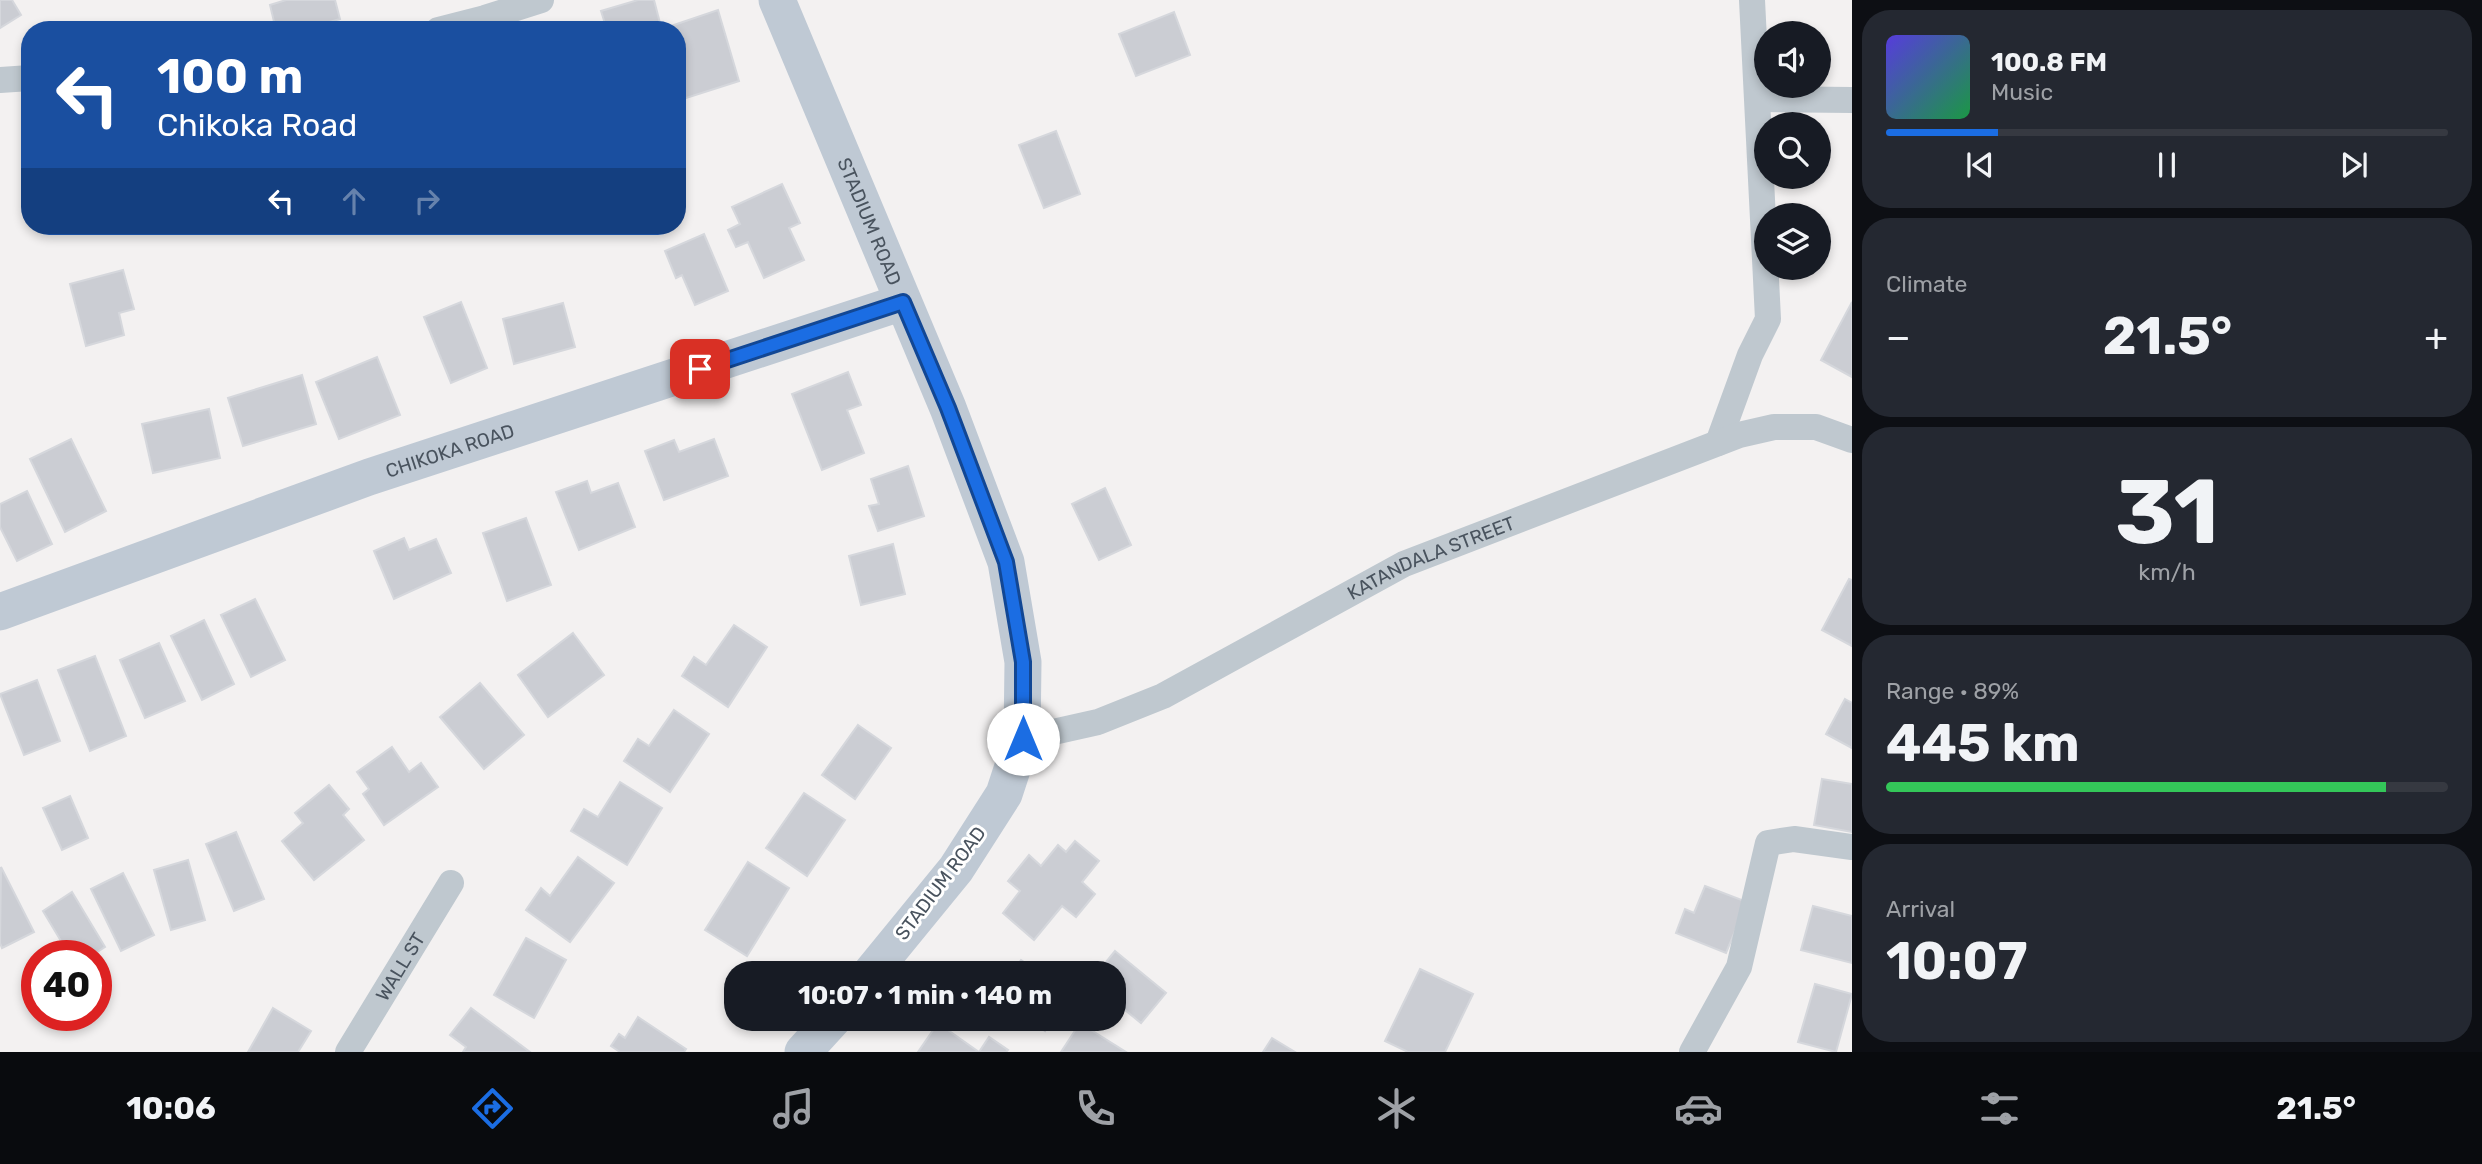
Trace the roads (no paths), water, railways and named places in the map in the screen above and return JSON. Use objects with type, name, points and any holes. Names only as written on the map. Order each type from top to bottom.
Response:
[{"type":"street","points":[[469,21],[541,0]]},
{"type":"street","name":"STADIUM ROAD","points":[[778,0],[948,408],[1006,562],[1023,662],[1023,739],[1004,794],[956,869],[881,961]]},
{"type":"street","points":[[1718,443],[1750,355],[1768,319],[1752,0]]},
{"type":"street","points":[[0,80],[21,79]]},
{"type":"street","points":[[1758,99],[1852,100]]},
{"type":"street","name":"CHIKOKA ROAD","points":[[0,612],[369,477],[903,302]]},
{"type":"street","name":"KATANDALA STREET","points":[[1023,739],[1098,722],[1163,696],[1404,564],[1739,435],[1774,426],[1816,427],[1852,440]]},
{"type":"street","points":[[1692,1052],[1739,967],[1768,843],[1794,839],[1852,848]]},
{"type":"street","name":"WALL ST","points":[[348,1052],[451,883]]},
{"type":"street","points":[[803,1052],[822,1031]]}]
